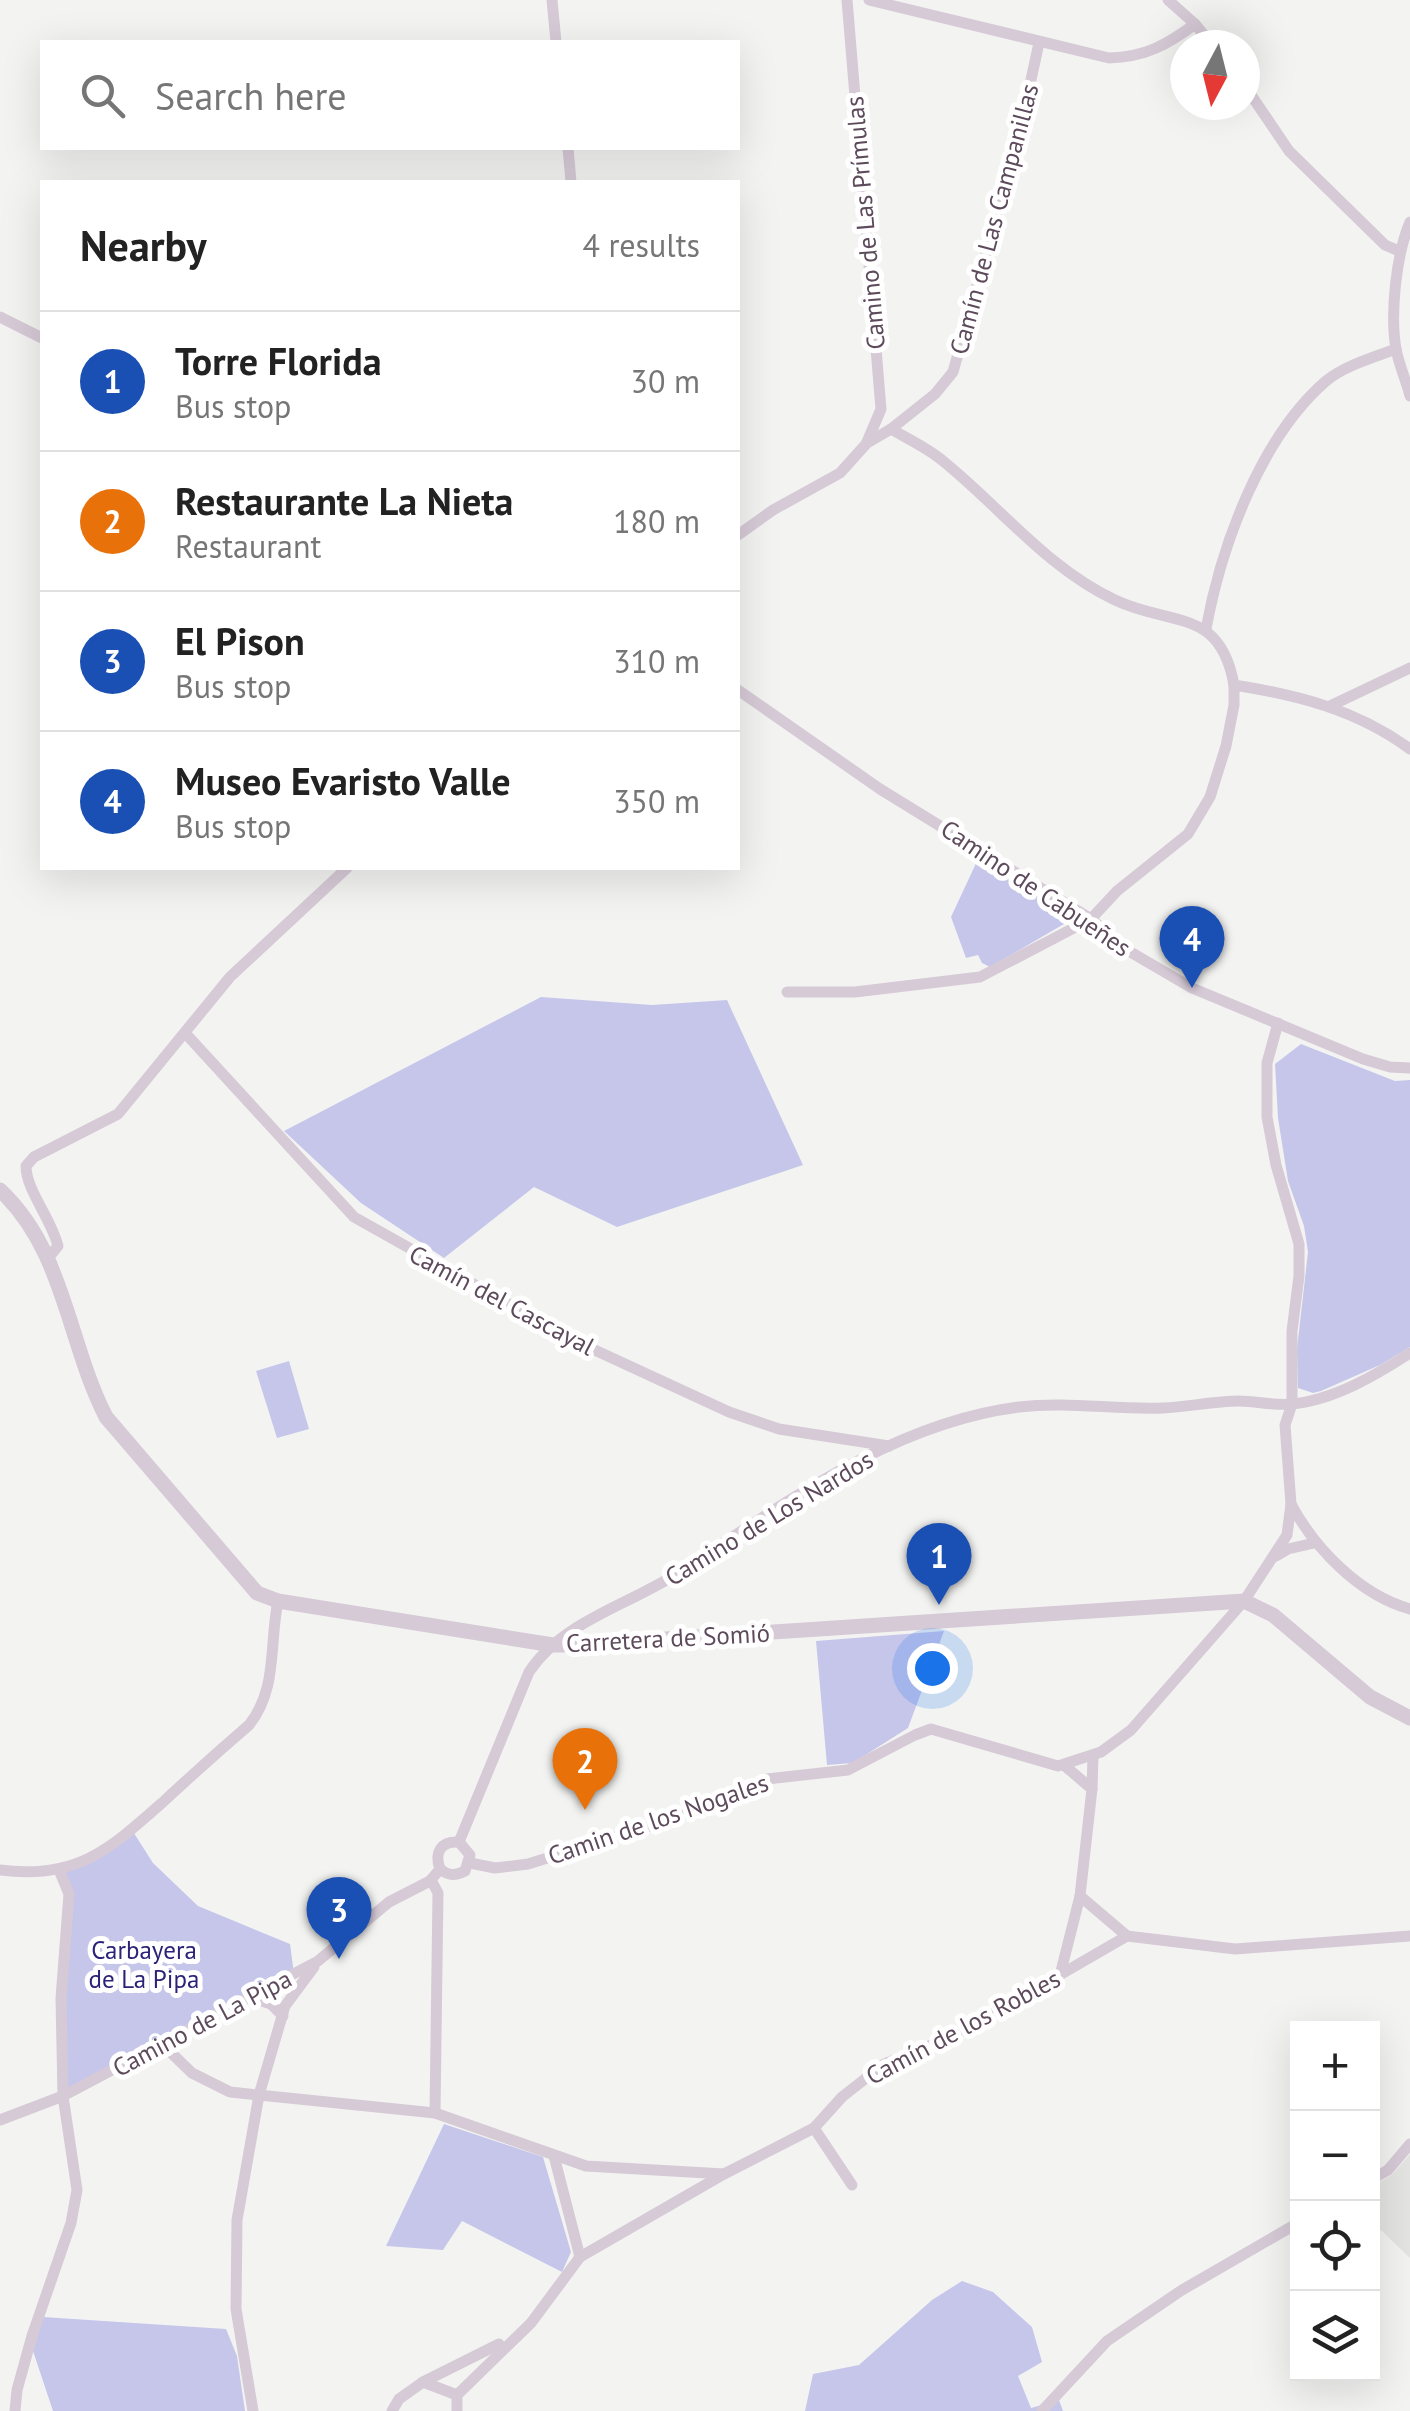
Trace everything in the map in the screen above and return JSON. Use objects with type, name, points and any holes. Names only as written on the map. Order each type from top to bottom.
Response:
[{"type":"street","points":[[552,0],[556,40]]},
{"type":"street","name":"Camino de Las Prímulas","points":[[847,0],[880,410],[867,442]]},
{"type":"street","points":[[869,0],[1108,58],[1136,57],[1166,46],[1195,24]]},
{"type":"street","points":[[1168,0],[1200,30]]},
{"type":"street","name":"Camín de Las Campanillas","points":[[867,442],[892,429],[935,394],[953,372],[1020,130],[1039,43]]},
{"type":"street","points":[[1260,108],[1289,151],[1384,244],[1399,251]]},
{"type":"street","points":[[568,150],[571,180]]},
{"type":"street","points":[[1410,222],[1399,251],[1396,348],[1410,396]]},
{"type":"street","points":[[0,316],[40,337]]},
{"type":"street","points":[[1206,629],[1215,583],[1258,472],[1288,425],[1327,380],[1396,348]]},
{"type":"street","points":[[787,992],[855,992],[980,977],[1091,919],[1117,891],[1188,834],[1210,797],[1228,732],[1234,685],[1222,647],[1206,629],[1115,600],[1049,557],[941,459],[892,429]]},
{"type":"street","points":[[740,534],[772,510],[840,474],[867,442]]},
{"type":"street","points":[[1330,706],[1410,668]]},
{"type":"street","points":[[1234,685],[1283,692],[1330,706],[1360,719],[1410,750]]},
{"type":"street","name":"Camino de Cabueñes","points":[[740,691],[880,789],[1091,919],[1127,950],[1192,988],[1363,1060],[1410,1068]]},
{"type":"street","points":[[50,1258],[58,1246],[52,1224],[26,1181],[26,1166],[34,1157],[118,1114],[243,964],[345,870]]},
{"type":"street","points":[[1092,1789],[1065,1766],[1093,1756],[1131,1730],[1244,1601],[1286,1535],[1291,1504],[1285,1425],[1292,1404],[1292,1331],[1299,1244],[1276,1165],[1267,1116],[1267,1063],[1278,1023]]},
{"type":"street","name":"Camín del Cascayal","points":[[186,1034],[354,1217],[382,1234],[573,1340],[730,1412],[779,1429],[890,1446]]},
{"type":"street","name":"Carretera de Somió","points":[[0,1190],[22,1211],[50,1258],[89,1384],[106,1417],[257,1594],[278,1602],[554,1645],[1244,1601]]},
{"type":"street","name":"Camino de Los Nardos","points":[[554,1645],[849,1466],[962,1418],[1018,1407],[1078,1404],[1162,1408],[1238,1401],[1292,1404],[1333,1394],[1410,1353]]},
{"type":"street","points":[[1291,1504],[1314,1543],[1376,1594],[1410,1609]]},
{"type":"street","points":[[1272,1558],[1288,1549],[1314,1543]]},
{"type":"street","points":[[1244,1601],[1273,1615],[1370,1698],[1410,1718]]},
{"type":"street","points":[[0,1870],[59,1870],[102,1853],[249,1724],[262,1708],[268,1690],[278,1602]]},
{"type":"street","points":[[459,1842],[529,1672],[554,1645]]},
{"type":"street","name":"Camin de los Nogales","points":[[470,1863],[495,1868],[528,1864],[670,1820],[767,1779],[848,1770],[931,1729],[1065,1766]]},
{"type":"street","points":[[1060,1975],[1080,1896],[1093,1756]]},
{"type":"street","points":[[448,1842],[459,1842],[466,1847],[470,1863],[465,1872],[456,1876],[440,1869],[436,1858],[439,1848],[448,1842]]},
{"type":"street","name":"Camino de La Pipa","points":[[0,2120],[63,2096],[318,1960],[390,1902],[431,1880],[440,1869]]},
{"type":"street","points":[[15,2411],[22,2372],[71,2223],[77,2190],[63,2096],[61,1998],[69,1894],[59,1870]]},
{"type":"street","points":[[431,1880],[438,1893],[434,2113]]},
{"type":"street","points":[[1080,1896],[1128,1936],[1234,1950],[1410,1936]]},
{"type":"street","name":"Camín de los Robles","points":[[457,2395],[530,2323],[580,2257],[724,2174],[814,2128],[842,2097],[884,2064],[956,2035],[1128,1936]]},
{"type":"street","points":[[253,2411],[236,2309],[236,2220],[259,2096],[285,2006],[318,1960]]},
{"type":"street","points":[[250,1997],[272,2004],[283,2016]]},
{"type":"street","points":[[162,2044],[192,2073],[230,2092],[434,2113],[586,2166],[724,2174]]},
{"type":"street","points":[[814,2128],[852,2185]]},
{"type":"street","points":[[1380,2174],[1410,2144]]},
{"type":"street","points":[[554,2156],[580,2257]]},
{"type":"street","points":[[1042,2411],[1107,2341],[1182,2290],[1290,2227]]},
{"type":"street","points":[[392,2411],[399,2399],[422,2382],[513,2337]]},
{"type":"street","points":[[422,2382],[457,2395],[457,2411]]},
{"type":"shaded area","points":[[1410,2154],[1410,2258],[1380,2230],[1380,2182]]},
{"type":"green space","points":[[978,859],[1065,914],[1064,924],[990,967],[978,955],[966,958],[951,917]]},
{"type":"green space","points":[[541,997],[652,1005],[727,1000],[803,1165],[617,1227],[534,1187],[444,1258],[361,1203],[284,1131]]},
{"type":"green space","points":[[1301,1044],[1395,1081],[1410,1080],[1410,1347],[1380,1365],[1313,1393],[1298,1388],[1297,1349],[1308,1252],[1304,1226],[1288,1181],[1275,1064]]},
{"type":"green space","points":[[289,1361],[309,1429],[277,1438],[256,1371]]},
{"type":"green space","points":[[944,1631],[908,1728],[853,1763],[827,1765],[816,1641]]},
{"type":"green space","name":"Carbayera de La Pipa","points":[[132,1830],[153,1863],[198,1906],[290,1944],[294,1974],[63,2096],[69,1894],[59,1870]]},
{"type":"green space","points":[[444,2124],[543,2157],[571,2252],[562,2272],[462,2221],[443,2250],[386,2246]]},
{"type":"green space","points":[[962,2281],[993,2292],[1032,2327],[1042,2362],[1018,2376],[1031,2408],[1059,2400],[1063,2411],[805,2411],[813,2374],[859,2365],[932,2300]]},
{"type":"green space","points":[[43,2317],[226,2329],[237,2356],[245,2411],[53,2411],[33,2351]]},
{"type":"place","name":"Museo Evaristo Valle","points":[[1192,988]]},
{"type":"place","name":"Torre Florida","points":[[939,1605]]},
{"type":"place","name":"Restaurante La Nieta","points":[[585,1810]]},
{"type":"place","name":"El Pison","points":[[339,1959]]}]
